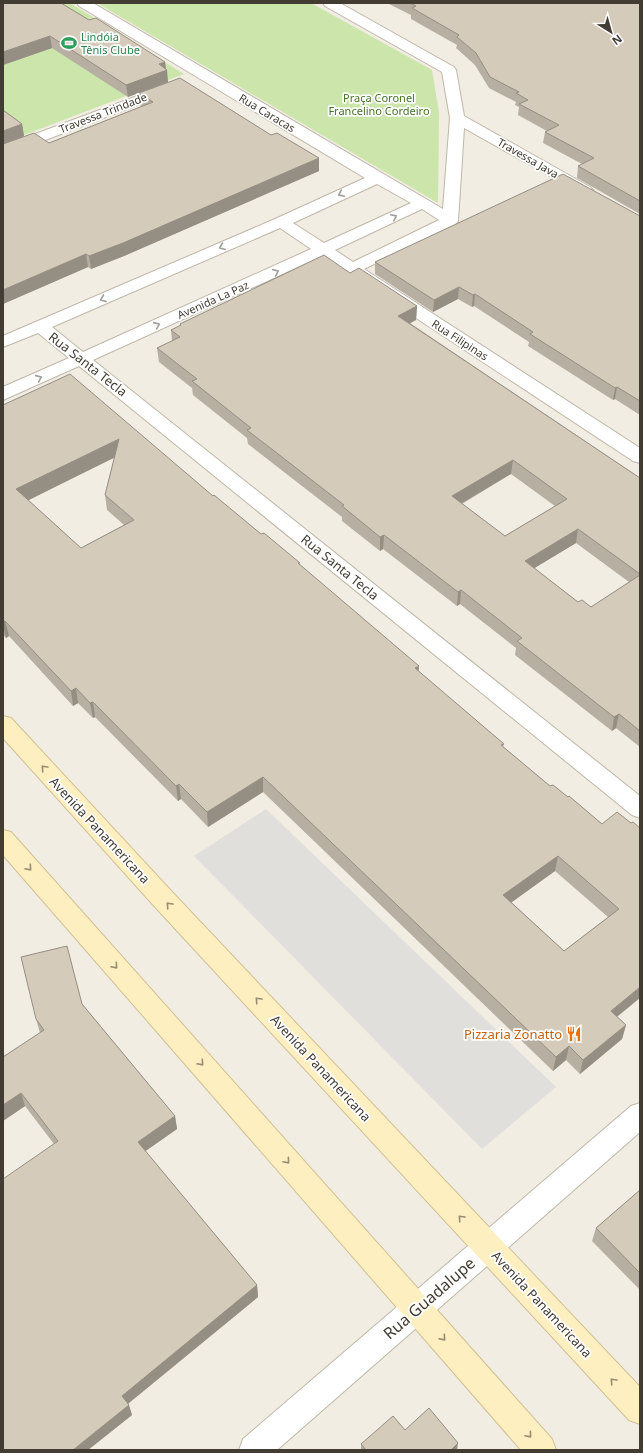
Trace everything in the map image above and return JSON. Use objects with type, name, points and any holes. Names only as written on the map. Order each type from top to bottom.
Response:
[{"type":"street","name":"Rua Caracas","points":[[84,3],[377,178],[423,203],[450,221]]},
{"type":"street","points":[[330,3],[449,70],[457,118],[450,221],[352,269]]},
{"type":"street","name":"Travessa Trindade","points":[[3,152],[203,75]]},
{"type":"street","name":"Travessa Java","points":[[457,118],[599,198]]},
{"type":"street","points":[[3,342],[281,222],[377,178]]},
{"type":"street","name":"Avenida La Paz","points":[[3,394],[323,250],[423,203]]},
{"type":"street","name":"Rua Filipinas","points":[[281,222],[640,457]]},
{"type":"street","name":"Rua Santa Tecla","points":[[40,326],[82,358],[640,809]]},
{"type":"street","name":"Avenida Panamericana","points":[[3,724],[640,1409]]},
{"type":"street","points":[[3,839],[541,1450]]},
{"type":"street","name":"Rua Guadalupe","points":[[254,1450],[640,1115]]},
{"type":"green space","name":"Lindóia Tênis Clube","points":[[29,3],[70,3],[184,74],[3,143],[3,12]]},
{"type":"green space","name":"Praça Coronel Francelino Cordeiro","points":[[97,3],[311,3],[432,70],[439,113],[438,203]]},
{"type":"shaded area","points":[[266,809],[556,1087],[482,1149],[194,856]]},
{"type":"building","points":[[3,3],[61,3],[89,20],[96,18],[165,62],[159,64],[167,70],[126,85],[50,36],[3,52]]},
{"type":"building","points":[[410,3],[640,3],[640,201],[578,166],[594,158],[545,132],[559,125],[519,104],[528,100],[516,93],[519,92],[490,77],[476,53],[457,37],[459,35],[412,8],[416,6]]},
{"type":"building","points":[[180,78],[271,135],[277,133],[319,158],[123,243],[89,256],[86,254],[3,290],[3,144],[34,133],[49,143],[153,102],[139,93]]},
{"type":"building","points":[[3,110],[22,124],[3,131]]},
{"type":"building","points":[[563,174],[640,216],[640,401],[617,387],[615,388],[530,334],[533,332],[475,294],[473,295],[459,287],[434,300],[375,262]]},
{"type":"building","points":[[324,255],[350,273],[359,268],[417,306],[398,316],[640,478],[640,574],[578,529],[525,561],[578,602],[582,600],[591,607],[640,575],[640,731],[619,714],[614,717],[517,641],[522,638],[461,590],[458,592],[384,535],[380,537],[342,506],[344,505],[247,430],[251,428],[192,381],[197,379],[157,348],[180,337],[171,330],[181,325],[180,324]],"holes":[[[513,460],[567,499],[505,536],[452,496]]]},
{"type":"building","points":[[70,374],[213,496],[214,495],[261,534],[264,533],[300,563],[298,563],[419,666],[415,668],[504,744],[501,745],[550,786],[553,785],[568,797],[569,796],[602,824],[617,812],[640,828],[640,987],[611,1011],[626,1025],[583,1060],[569,1046],[556,1057],[263,777],[207,812],[179,784],[176,786],[93,702],[90,703],[76,688],[71,691],[5,621],[3,622],[3,405]],"holes":[[[119,439],[105,495],[134,520],[81,548],[16,489]],[[558,856],[619,909],[564,951],[503,895]]]},
{"type":"building","points":[[67,946],[82,1004],[175,1116],[138,1142],[257,1285],[122,1396],[129,1405],[73,1450],[3,1450],[3,1179],[58,1141],[21,1093],[3,1105],[3,1057],[44,1030],[36,1019],[21,957]]},
{"type":"building","points":[[640,1190],[640,1273],[596,1228]]},
{"type":"building","points":[[429,1408],[458,1443],[451,1450],[366,1450],[361,1444],[393,1416],[405,1430]]},
{"type":"place","name":"Lindóia Tênis Clube","points":[[69,43]]},
{"type":"place","name":"Pizzaria Zonatto","points":[[574,1034]]}]
